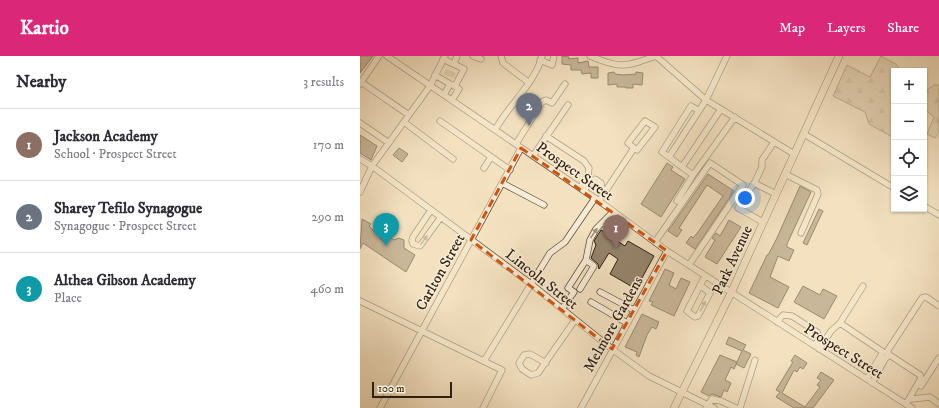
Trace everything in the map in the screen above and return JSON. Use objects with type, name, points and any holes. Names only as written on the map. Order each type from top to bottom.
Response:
[{"type":"main road","name":"Park Avenue","points":[[674,408],[731,293],[839,56]]},
{"type":"street","points":[[379,56],[361,83],[409,115]]},
{"type":"street","name":"Prospect Street","points":[[387,56],[597,200],[667,251],[909,406]]},
{"type":"street","points":[[454,66],[457,56]]},
{"type":"street","points":[[473,56],[481,59]]},
{"type":"street","points":[[501,56],[503,63],[528,82]]},
{"type":"street","points":[[495,130],[528,82],[541,58],[552,65],[554,56]]},
{"type":"street","points":[[590,56],[618,66],[629,65],[656,56],[706,100],[722,109],[734,119],[794,154]]},
{"type":"street","points":[[669,158],[706,100],[727,56]]},
{"type":"street","points":[[360,192],[372,166],[430,86],[444,58],[454,66],[464,69],[449,81],[444,95]]},
{"type":"street","points":[[435,75],[449,81],[459,89],[452,100]]},
{"type":"street","points":[[516,144],[542,102],[546,100],[552,103],[566,84]]},
{"type":"street","points":[[533,156],[568,105]]},
{"type":"street","points":[[693,175],[662,152],[691,106],[699,111]]},
{"type":"street","points":[[682,167],[722,109]]},
{"type":"street","points":[[677,201],[693,175],[734,119]]},
{"type":"street","points":[[440,121],[510,170]]},
{"type":"street","points":[[645,121],[655,127],[638,150],[634,148],[628,144],[645,121]]},
{"type":"street","points":[[404,122],[454,159]]},
{"type":"street","points":[[360,123],[388,144]]},
{"type":"street","points":[[804,134],[891,186]]},
{"type":"street","points":[[546,136],[584,162],[589,168],[582,190]]},
{"type":"street","points":[[764,222],[738,208],[754,183],[762,167],[762,160],[774,142]]},
{"type":"street","name":"Carlton Street","points":[[380,408],[521,148]]},
{"type":"street","points":[[484,361],[550,253],[565,242],[597,200],[603,195],[634,148]]},
{"type":"street","points":[[484,168],[492,157]]},
{"type":"street","name":"Lincoln Street","points":[[360,159],[372,166],[531,284],[612,350],[649,376],[707,406],[714,408]]},
{"type":"street","points":[[655,242],[710,163],[743,185],[689,265]]},
{"type":"street","points":[[785,174],[817,190],[818,194],[801,232]]},
{"type":"street","points":[[582,190],[595,179],[601,183],[603,195]]},
{"type":"street","points":[[502,183],[544,205]]},
{"type":"street","points":[[754,183],[776,194]]},
{"type":"street","points":[[927,208],[939,215]]},
{"type":"street","points":[[431,210],[413,237],[413,244],[420,246],[441,218]]},
{"type":"street","points":[[562,310],[574,292],[568,288],[586,260],[590,240],[596,229],[614,212]]},
{"type":"street","name":"Melmore Gardens","points":[[581,408],[667,251]]},
{"type":"street","points":[[580,289],[594,266],[586,260]]},
{"type":"street","points":[[700,286],[710,293],[698,316],[696,317],[687,311],[700,286],[706,276]]},
{"type":"street","points":[[817,348],[831,331],[840,323],[863,286]]},
{"type":"street","points":[[600,292],[634,310]]},
{"type":"street","points":[[869,381],[888,356],[888,350],[922,298],[926,297],[939,306]]},
{"type":"street","points":[[360,301],[502,370],[483,408]]},
{"type":"street","points":[[591,302],[627,323]]},
{"type":"street","points":[[777,322],[783,315],[792,316],[817,332],[819,338],[817,348]]},
{"type":"street","points":[[546,363],[530,354],[524,355],[519,364],[522,370],[532,375],[538,373],[546,363],[575,320]]},
{"type":"street","points":[[840,323],[883,352],[869,381]]},
{"type":"street","points":[[888,356],[891,356],[920,375],[921,378],[909,406]]},
{"type":"street","points":[[909,406],[939,358]]},
{"type":"street","points":[[740,408],[755,360]]},
{"type":"street","points":[[912,399],[930,397],[939,404]]},
{"type":"street","points":[[707,406],[712,400],[721,401],[736,408]]},
{"type":"highlighted area","points":[[521,148],[667,251],[612,349],[471,240]]},
{"type":"green space","points":[[881,56],[896,64],[899,68],[891,68],[891,136],[869,124],[865,112],[833,96],[847,65],[870,77]]},
{"type":"green space","points":[[934,85],[939,85],[939,132],[935,138],[927,134],[934,117],[927,111],[927,90]]},
{"type":"building","points":[[360,56],[373,56],[360,73]]},
{"type":"building","points":[[562,56],[569,57],[569,59],[578,58],[578,63],[588,61],[589,67],[598,67],[598,78],[591,78],[591,73],[582,74],[581,70],[571,70],[571,65],[562,64]]},
{"type":"building","points":[[614,72],[615,74],[623,75],[636,74],[636,72],[643,73],[642,85],[633,84],[633,88],[626,88],[617,87],[617,84],[608,85],[608,73]]},
{"type":"building","points":[[360,135],[377,146],[371,160],[360,153]]},
{"type":"building","points":[[399,148],[408,154],[402,162],[393,155]]},
{"type":"building","points":[[667,163],[673,167],[671,170],[685,179],[661,217],[641,204]]},
{"type":"building","points":[[708,174],[734,191],[695,249],[686,243],[691,236],[693,238],[698,232],[723,196],[707,185],[679,228],[682,230],[677,237],[668,231]]},
{"type":"building","points":[[800,186],[811,192],[787,244],[787,247],[794,250],[789,261],[778,256],[770,277],[789,287],[778,308],[749,293],[767,255],[776,240]]},
{"type":"building","points":[[819,209],[823,211],[807,245],[803,243]]},
{"type":"building","points":[[362,219],[371,224],[369,226],[384,242],[390,237],[394,240],[399,238],[404,240],[404,248],[415,255],[406,272],[363,243],[360,249]]},
{"type":"building","points":[[729,220],[741,227],[717,264],[705,257],[715,240],[712,238],[716,233],[720,236]]},
{"type":"building","points":[[601,230],[615,237],[614,239],[625,246],[628,241],[654,256],[636,289],[610,274],[618,259],[609,253],[599,269],[598,264],[591,258],[596,245],[594,241]]},
{"type":"building","points":[[665,269],[674,273],[669,285],[676,289],[681,278],[690,282],[674,316],[651,305],[653,302],[649,301]]},
{"type":"building","points":[[803,286],[820,295],[823,289],[837,296],[824,319],[794,302]]},
{"type":"building","points":[[642,314],[659,322],[656,329],[652,327],[647,335],[639,357],[636,355],[637,352],[625,347]]},
{"type":"building","points":[[729,337],[746,345],[743,350],[751,354],[744,368],[736,364],[742,351],[726,344]]},
{"type":"building","points":[[720,355],[737,362],[734,369],[731,367],[725,380],[731,383],[727,392],[724,390],[721,397],[712,394],[709,396],[701,392]]},
{"type":"building","points":[[795,355],[807,363],[803,369],[800,367],[797,372],[794,370],[782,393],[805,407],[820,387],[817,385],[821,380],[817,378],[821,372],[834,380],[813,408],[794,408],[776,397],[780,392],[776,390],[793,362],[791,361]]},
{"type":"tunnel","points":[[446,75],[450,68]]},
{"type":"tunnel","points":[[451,77],[455,70]]},
{"type":"place","name":"Sharey Tefilo Synagogue","points":[[529,126]]},
{"type":"place","name":"Althea Gibson Academy","points":[[386,246]]},
{"type":"place","name":"Jackson Academy","points":[[616,248]]}]
